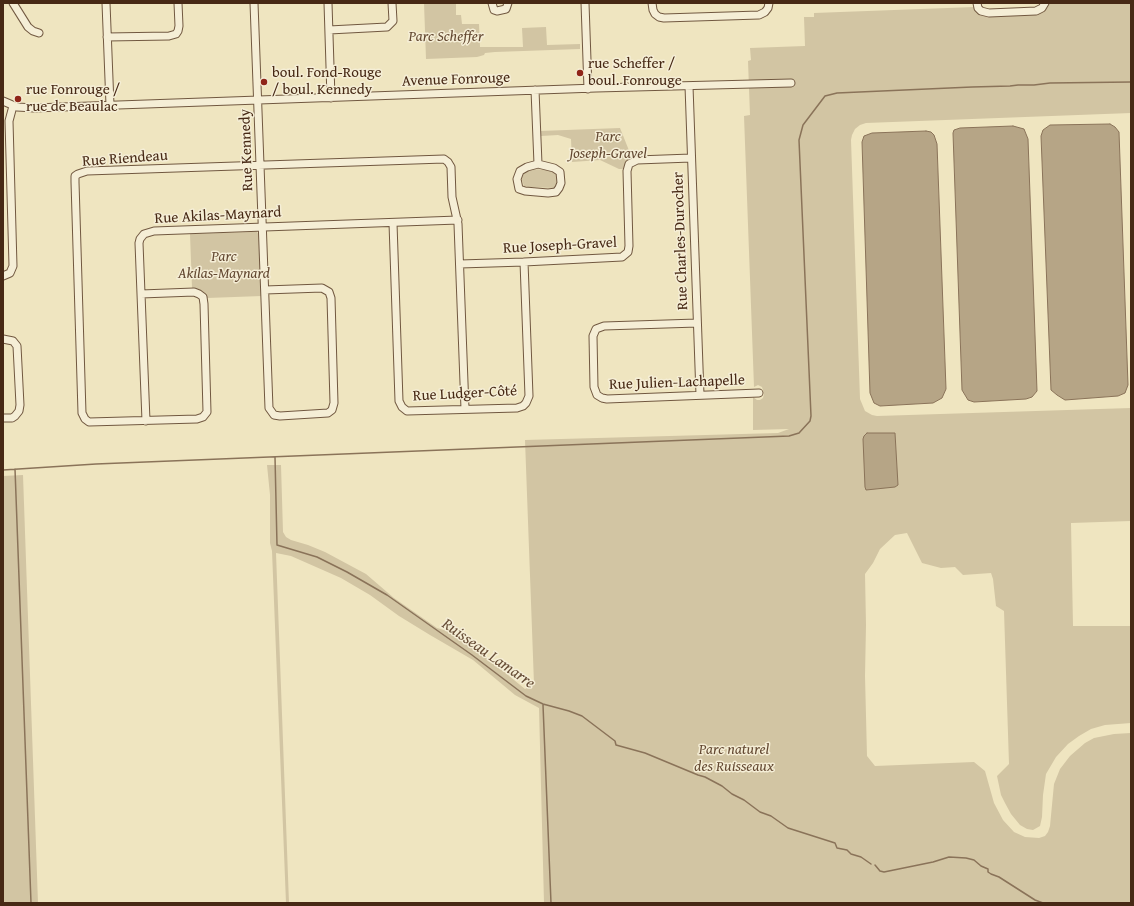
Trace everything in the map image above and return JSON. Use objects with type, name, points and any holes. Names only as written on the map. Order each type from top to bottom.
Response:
[{"type":"street","points":[[13,3],[28,27],[39,33]]},
{"type":"street","points":[[106,3],[110,105]]},
{"type":"street","points":[[107,37],[169,36],[176,34],[179,26],[178,3]]},
{"type":"street","name":"Rue Kennedy","points":[[254,3],[268,406],[274,415],[282,416],[325,414],[330,412],[334,403],[331,298],[328,291],[322,288],[265,290]]},
{"type":"street","points":[[328,3],[331,98]]},
{"type":"street","points":[[328,30],[388,27],[393,21],[392,3]]},
{"type":"street","points":[[492,3],[494,10],[498,11],[506,9],[508,3]]},
{"type":"street","points":[[585,3],[588,89]]},
{"type":"street","points":[[652,3],[655,14],[664,18],[759,16],[765,12],[769,3]]},
{"type":"street","points":[[977,3],[978,8],[989,13],[1038,11],[1045,3]]},
{"type":"street","name":"Avenue Fonrouge","points":[[3,101],[13,106],[34,108],[536,90],[792,83]]},
{"type":"street","name":"Rue Charles-Durocher","points":[[689,86],[700,395]]},
{"type":"street","points":[[536,90],[538,164]]},
{"type":"street","points":[[3,276],[10,273],[13,266],[9,121],[13,106]]},
{"type":"street","name":"Rue Joseph-Gravel","points":[[460,264],[616,258],[624,256],[628,252],[630,246],[627,171],[629,164],[633,161],[640,160],[691,158]]},
{"type":"street","name":"Rue Riendeau","points":[[146,421],[89,422],[85,419],[82,413],[75,176],[79,173],[87,171],[442,159],[447,161],[450,167],[452,197],[458,220]]},
{"type":"street","points":[[538,164],[554,168],[560,172],[560,188],[556,192],[551,194],[519,189],[517,179],[520,171],[538,164]]},
{"type":"street","points":[[458,220],[465,409]]},
{"type":"street","name":"Rue Akilas-Maynard","points":[[146,421],[139,243],[144,234],[154,232],[262,227],[458,220]]},
{"type":"street","name":"Rue Ludger-Côté","points":[[393,223],[400,404],[403,409],[409,411],[519,407],[525,405],[528,400],[524,262]]},
{"type":"street","points":[[141,294],[196,292],[203,297],[208,409],[206,414],[199,419],[146,421]]},
{"type":"street","name":"Rue Julien-Lachapelle","points":[[697,323],[607,326],[598,328],[594,334],[594,387],[598,396],[607,399],[759,393]]},
{"type":"street","points":[[3,339],[12,340],[17,346],[20,405],[19,411],[15,416],[3,418]]},
{"type":"green space","name":"Parc Scheffer","points":[[424,3],[456,3],[456,15],[461,15],[462,24],[479,24],[480,47],[523,47],[522,28],[546,27],[547,45],[580,44],[580,49],[495,52],[485,53],[484,55],[477,57],[426,59]]},
{"type":"green space","name":"Parc naturel des Ruisseaux","points":[[1131,3],[1131,113],[866,123],[855,129],[851,140],[860,399],[865,411],[877,416],[1131,408],[1131,521],[1071,523],[1073,626],[1131,626],[1131,723],[1105,725],[1091,729],[1068,744],[1056,757],[1046,774],[1040,826],[1033,830],[1027,829],[1020,825],[1011,814],[1001,795],[997,776],[1009,764],[1004,611],[996,606],[991,573],[963,575],[955,567],[941,568],[922,563],[907,533],[895,535],[880,549],[873,563],[865,574],[867,756],[875,766],[974,762],[985,771],[994,803],[1003,820],[1014,832],[1025,837],[1039,838],[1045,836],[1048,832],[1050,826],[1054,784],[1060,769],[1070,756],[1085,743],[1094,738],[1114,734],[1131,733],[1131,903],[544,903],[539,708],[515,695],[473,660],[399,616],[370,595],[341,578],[291,556],[276,553],[289,903],[286,903],[272,551],[270,543],[270,495],[267,465],[281,465],[283,532],[286,537],[325,552],[366,574],[394,598],[437,628],[451,632],[465,640],[525,689],[534,684],[525,440],[778,433],[789,429],[753,430],[753,397],[760,400],[763,398],[764,394],[762,387],[758,385],[754,387],[744,116],[750,115],[748,61],[751,60],[750,48],[805,46],[804,17],[814,17],[814,13],[974,7],[978,13],[988,17],[1036,15],[1044,12],[1049,4]]},
{"type":"green space","name":"Parc Joseph-Gravel","points":[[620,128],[632,158],[626,162],[623,169],[619,169],[600,160],[572,162],[571,139],[558,135],[541,136],[540,131]]},
{"type":"green space","points":[[526,170],[552,170],[556,172],[559,178],[557,187],[524,186],[522,175]]},
{"type":"green space","name":"Parc Akilas-Maynard","points":[[257,232],[259,235],[262,296],[207,298],[202,291],[192,288],[190,234]]},
{"type":"green space","points":[[23,475],[38,903],[3,903],[3,476]]},
{"type":"shaded area","points":[[1110,124],[1119,132],[1128,385],[1125,393],[1118,396],[1065,400],[1051,390],[1041,136],[1043,130],[1050,125]]},
{"type":"shaded area","points":[[1013,126],[1024,129],[1028,139],[1037,391],[1032,397],[1026,399],[974,402],[968,400],[962,390],[953,133],[954,130],[960,128]]},
{"type":"shaded area","points":[[931,132],[934,135],[937,144],[946,389],[942,398],[933,403],[880,406],[874,403],[870,393],[862,142],[864,136],[872,133]]},
{"type":"shaded area","points":[[867,433],[895,433],[898,485],[895,487],[866,490],[863,439]]},
{"type":"waterway","points":[[3,470],[96,464],[789,436],[799,433],[810,421],[811,416],[799,140],[803,125],[825,96],[837,93],[1034,85],[1050,83],[1131,82]]},
{"type":"waterway","name":"Ruisseau Lamarre","points":[[275,457],[277,545],[317,557],[387,595],[472,655],[526,696],[543,704],[582,716],[615,741],[616,745],[645,753],[705,777],[722,786],[760,812],[771,816],[788,828],[835,843],[837,848],[847,850],[851,854],[861,857],[871,864]]},
{"type":"waterway","points":[[15,469],[31,903]]},
{"type":"waterway","points":[[543,705],[551,903]]},
{"type":"waterway","name":"Ruisseau Lamarre","points":[[875,865],[880,871],[884,872],[933,862],[949,857],[966,858],[974,860],[981,866],[988,869],[988,872],[991,874],[999,877],[1035,900],[1043,903]]},
{"type":"place","name":"rue Scheffer / boul. Fonrouge","points":[[580,73]]},
{"type":"place","name":"boul. Fond-Rouge / boul. Kennedy","points":[[264,82]]},
{"type":"place","name":"rue Fonrouge / rue de Beaulac","points":[[18,99]]}]
